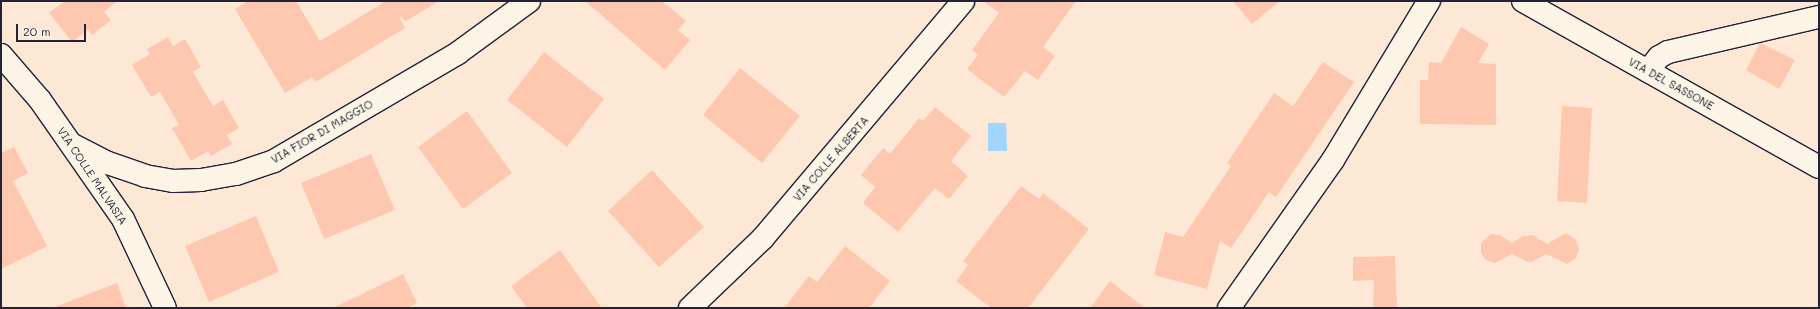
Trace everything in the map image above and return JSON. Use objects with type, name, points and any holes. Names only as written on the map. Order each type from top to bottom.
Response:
[{"type":"street","name":"VIA FIOR DI MAGGIO","points":[[71,144],[145,176],[194,181],[236,174],[274,161],[458,53],[529,1]]},
{"type":"street","name":"VIA COLLE ALBERTA","points":[[690,308],[763,238],[963,1]]},
{"type":"street","points":[[1229,308],[1333,160],[1429,1]]},
{"type":"street","name":"VIA DEL SASSONE","points":[[1523,1],[1819,167]]},
{"type":"street","points":[[1648,71],[1659,57],[1668,52],[1819,17]]},
{"type":"street","name":"VIA COLLE MALVASIA","points":[[1,55],[40,100],[123,219],[165,308]]},
{"type":"water","points":[[988,123],[1006,123],[1007,151],[988,151]]},
{"type":"building","points":[[65,1],[117,1],[104,12],[111,20],[92,35],[88,30],[72,42],[49,13]]},
{"type":"building","points":[[248,1],[296,1],[320,41],[383,3],[380,1],[439,1],[406,21],[399,16],[405,28],[316,82],[312,77],[285,93],[235,9]]},
{"type":"building","points":[[585,1],[662,1],[686,21],[678,30],[690,40],[665,70]]},
{"type":"building","points":[[983,1],[1076,1],[1043,47],[1055,56],[1038,80],[1025,71],[1004,97],[967,69],[978,55],[972,50],[999,13]]},
{"type":"building","points":[[1233,1],[1280,1],[1252,24]]},
{"type":"building","points":[[1461,27],[1489,44],[1478,63],[1496,64],[1496,125],[1420,124],[1420,80],[1428,80],[1429,62],[1441,63]]},
{"type":"building","points":[[168,37],[173,46],[185,39],[201,67],[193,72],[213,106],[223,100],[239,128],[227,135],[232,144],[211,156],[208,151],[191,161],[172,128],[179,125],[160,92],[151,97],[132,65],[150,54],[147,49]]},
{"type":"building","points":[[1760,43],[1795,60],[1779,89],[1746,70]]},
{"type":"building","points":[[544,52],[604,99],[567,147],[507,100]]},
{"type":"building","points":[[1323,62],[1354,82],[1276,197],[1269,192],[1231,248],[1220,241],[1207,289],[1154,275],[1165,232],[1183,237],[1231,166],[1227,163],[1274,93],[1293,106]]},
{"type":"building","points":[[740,68],[800,116],[762,163],[703,115]]},
{"type":"building","points":[[1562,106],[1592,108],[1587,203],[1557,201]]},
{"type":"building","points":[[935,107],[971,136],[951,161],[968,176],[949,199],[935,188],[898,232],[863,203],[875,187],[861,175],[883,148],[890,154],[919,118],[923,121]]},
{"type":"building","points":[[467,111],[512,173],[463,209],[418,147]]},
{"type":"building","points":[[14,147],[28,173],[13,181],[47,246],[1,269],[1,153]]},
{"type":"building","points":[[371,154],[395,210],[324,239],[301,183]]},
{"type":"building","points":[[652,170],[704,227],[659,267],[608,211]]},
{"type":"building","points":[[1021,186],[1039,199],[1043,193],[1089,229],[1028,308],[991,308],[956,281],[968,265],[963,261]]},
{"type":"building","points":[[256,216],[279,272],[209,302],[185,246]]},
{"type":"building","points":[[1566,233],[1576,240],[1579,250],[1575,259],[1567,264],[1546,254],[1530,263],[1512,254],[1495,263],[1486,260],[1481,253],[1481,243],[1491,234],[1500,235],[1512,243],[1523,236],[1533,235],[1547,244]]},
{"type":"building","points":[[845,246],[890,281],[869,308],[784,308],[809,276],[817,282]]},
{"type":"building","points":[[560,250],[602,308],[527,308],[511,286]]},
{"type":"building","points":[[1395,256],[1397,308],[1373,308],[1374,280],[1353,281],[1353,257]]},
{"type":"building","points":[[403,274],[417,303],[407,308],[333,308]]},
{"type":"building","points":[[1110,281],[1145,308],[1090,308]]},
{"type":"building","points":[[117,283],[126,308],[57,308],[57,306]]}]
